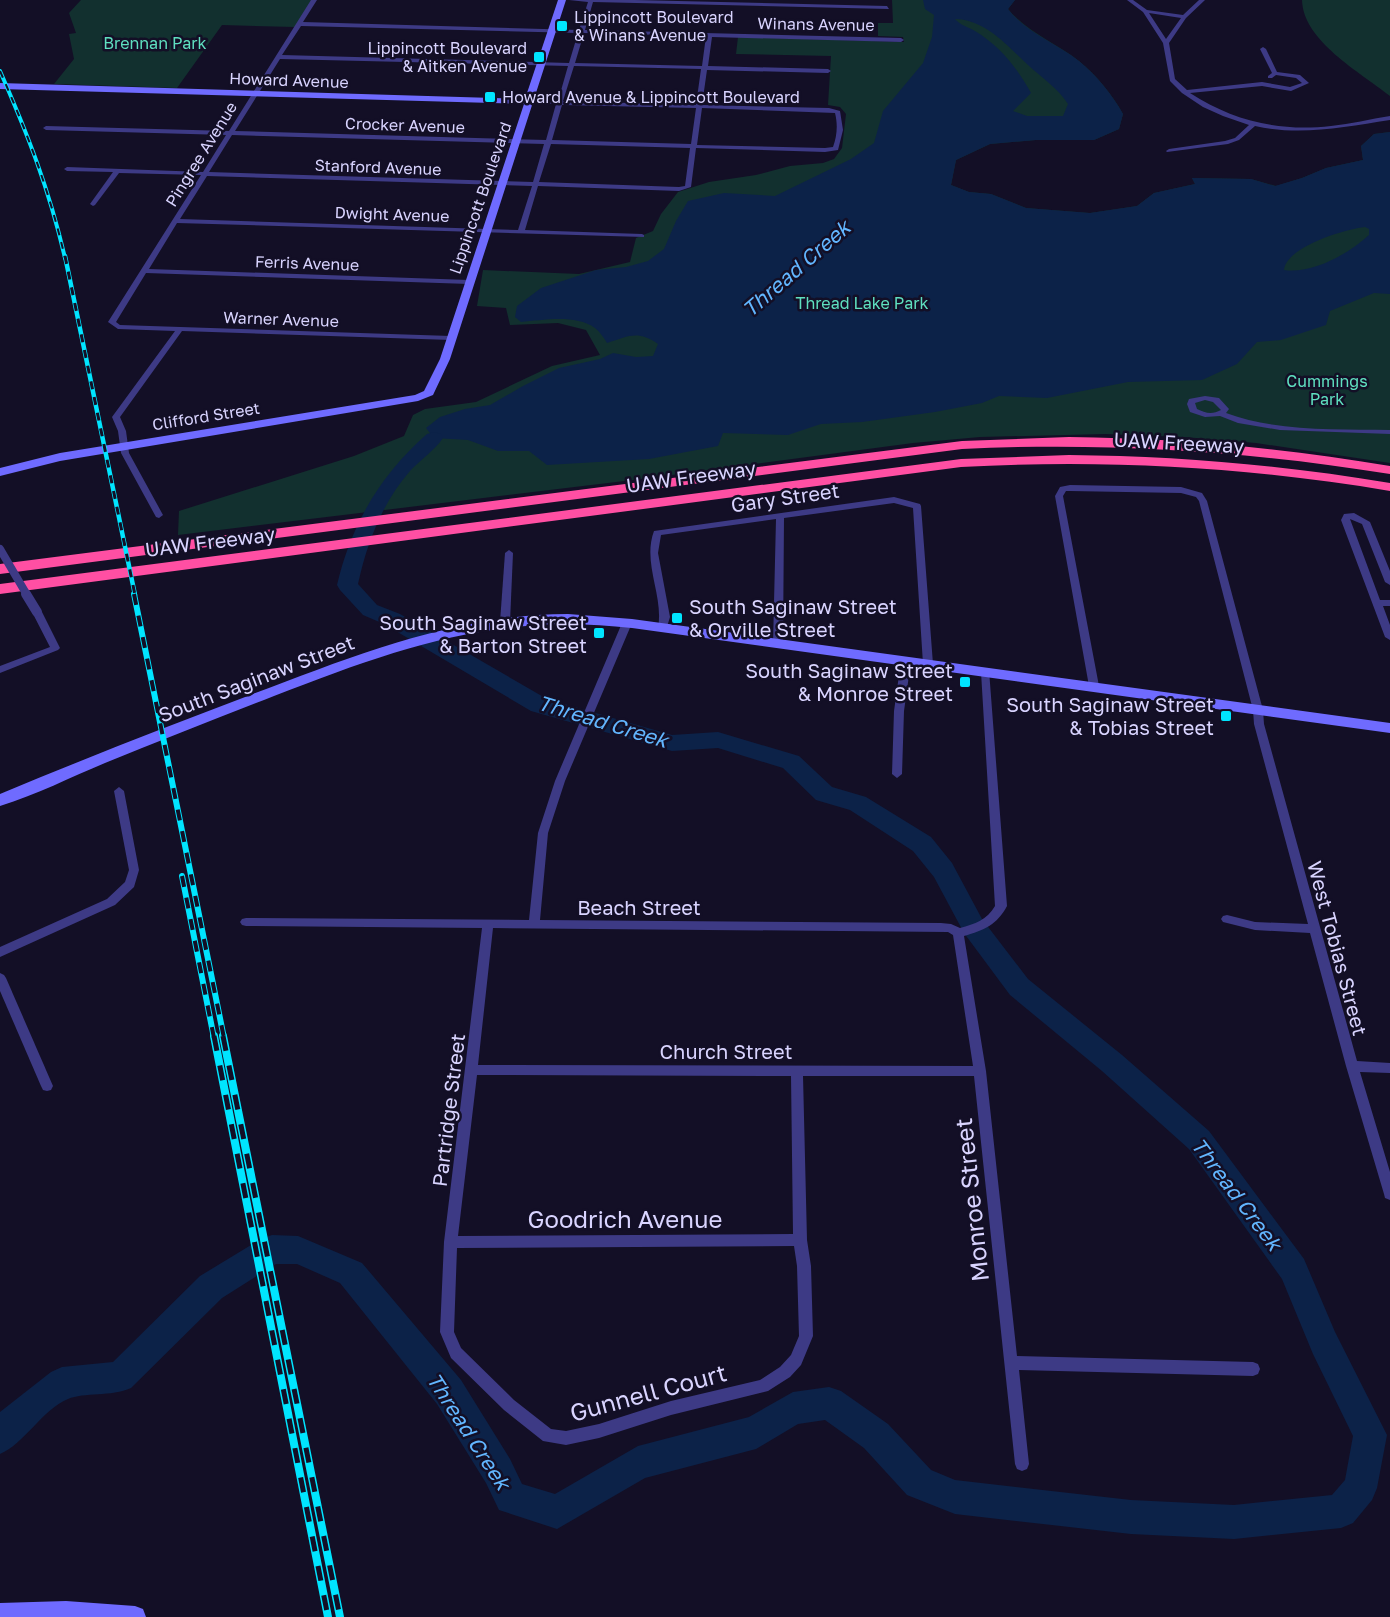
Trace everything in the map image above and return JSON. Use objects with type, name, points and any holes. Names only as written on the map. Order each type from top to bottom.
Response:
[{"type":"highway","name":"UAW Freeway","points":[[0,568],[908,451],[1002,443],[1076,441],[1177,444],[1274,453],[1390,470]]},
{"type":"highway","name":"UAW Freeway","points":[[0,590],[915,468],[1011,460],[1123,459],[1210,463],[1308,474],[1390,487]]},
{"type":"street","name":"Pingree Avenue","points":[[112,322],[314,0]]},
{"type":"street","name":"Lippincott Boulevard","points":[[418,398],[429,393],[438,379],[562,0]]},
{"type":"street","points":[[572,0],[887,8]]},
{"type":"street","points":[[521,232],[591,0]]},
{"type":"street","points":[[1131,0],[1145,11],[1166,43],[1172,80],[1184,92],[1210,108],[1253,124],[1294,129],[1329,128],[1390,118]]},
{"type":"street","points":[[1166,43],[1184,17],[1202,0]]},
{"type":"street","points":[[1145,11],[1184,17]]},
{"type":"street","name":"Winans Avenue","points":[[299,24],[901,40]]},
{"type":"street","points":[[693,147],[709,35]]},
{"type":"street","points":[[1263,49],[1275,73]]},
{"type":"street","points":[[278,57],[828,71]]},
{"type":"street","points":[[1184,92],[1262,84],[1291,88],[1306,83],[1298,76],[1275,73],[1262,84]]},
{"type":"street","name":"Howard Avenue","points":[[0,86],[829,110],[838,112],[841,122],[836,149]]},
{"type":"street","points":[[1169,151],[1226,143],[1237,139],[1253,124]]},
{"type":"street","name":"Crocker Avenue","points":[[46,128],[693,147],[836,149]]},
{"type":"street","name":"Stanford Avenue","points":[[67,169],[679,189],[688,187],[693,147]]},
{"type":"street","points":[[93,204],[117,171]]},
{"type":"street","name":"Dwight Avenue","points":[[177,221],[642,236]]},
{"type":"street","name":"Ferris Avenue","points":[[144,271],[469,282]]},
{"type":"street","name":"Warner Avenue","points":[[112,322],[118,327],[451,338]]},
{"type":"street","points":[[159,515],[125,453],[122,431],[116,417],[180,329]]},
{"type":"street","name":"Clifford Street","points":[[0,472],[60,457],[418,398]]},
{"type":"street","points":[[1221,414],[1240,420],[1280,426],[1390,432]]},
{"type":"street","name":"West Tobias Street","points":[[1094,686],[1059,496],[1063,489],[1071,488],[1192,492],[1199,495],[1203,501],[1314,929],[1390,1194]]},
{"type":"street","name":"Gary Street","points":[[663,628],[665,617],[654,553],[657,533],[894,500],[917,506],[928,664]]},
{"type":"street","points":[[778,644],[780,516]]},
{"type":"street","points":[[1390,582],[1366,522],[1354,516],[1347,516],[1345,520],[1390,637]]},
{"type":"street","points":[[0,549],[55,648],[0,669]]},
{"type":"street","points":[[505,622],[509,553]]},
{"type":"street","points":[[1377,603],[1390,603]]},
{"type":"street","name":"South Saginaw Street","points":[[0,800],[162,734],[397,646],[445,632],[505,622],[561,618],[627,623],[1390,728]]},
{"type":"street","points":[[534,924],[543,833],[560,781],[627,623]]},
{"type":"street","points":[[897,774],[899,711],[906,661]]},
{"type":"street","name":"Beach Street","points":[[246,922],[941,927],[951,928],[958,933],[985,925],[998,914],[1001,906],[986,672]]},
{"type":"street","points":[[0,952],[111,902],[130,884],[134,870],[119,791]]},
{"type":"street","points":[[1227,919],[1255,926],[1314,929]]},
{"type":"street","name":"Partridge Street","points":[[448,1300],[451,1242],[488,924]]},
{"type":"street","name":"Monroe Street","points":[[958,933],[980,1071],[1022,1464]]},
{"type":"street","points":[[0,978],[47,1086]]},
{"type":"street","points":[[1352,1066],[1390,1068]]},
{"type":"street","name":"Church Street","points":[[472,1070],[980,1071]]},
{"type":"street","name":"Gunnell Court","points":[[448,1300],[447,1332],[456,1353],[509,1405],[548,1436],[566,1437],[599,1431],[671,1408],[763,1386],[784,1372],[796,1360],[806,1336],[804,1266],[800,1240],[797,1070]]},
{"type":"street","name":"Goodrich Avenue","points":[[451,1242],[800,1240]]},
{"type":"street","points":[[1011,1363],[1253,1369]]},
{"type":"street","points":[[1,1614],[66,1612],[135,1617]]},
{"type":"green space","name":"Brennan Park","points":[[81,0],[312,0],[295,27],[222,25],[177,88],[54,84],[74,59],[69,34],[76,33],[69,13]]},
{"type":"green space","name":"Thread Lake Park","points":[[892,0],[1015,0],[1008,9],[1033,31],[1079,61],[1104,86],[1119,107],[1123,114],[1119,129],[1094,140],[1036,140],[990,144],[956,160],[951,185],[969,192],[991,194],[1026,208],[1090,213],[1137,206],[1154,193],[1195,184],[1192,178],[1251,179],[1276,186],[1326,168],[1363,160],[1361,146],[1374,134],[1390,132],[1390,463],[1256,443],[1184,437],[1105,434],[980,437],[913,443],[641,479],[178,535],[179,511],[354,456],[404,436],[413,415],[425,409],[476,402],[552,366],[600,355],[586,330],[558,323],[510,325],[506,308],[477,306],[483,270],[579,274],[630,262],[636,238],[653,231],[661,214],[678,192],[709,182],[756,175],[790,166],[823,163],[834,159],[842,148],[846,114],[840,107],[828,105],[831,56],[736,54],[738,37],[904,42],[903,37],[878,36],[878,23],[893,23]]},
{"type":"green space","points":[[1302,0],[1390,0],[1390,96],[1349,66],[1322,42],[1305,15]]},
{"type":"water","name":"Thread Lake Park","points":[[923,0],[1015,0],[1008,9],[1015,17],[1023,25],[1086,67],[1109,92],[1123,114],[1119,129],[1094,140],[1036,140],[990,144],[956,160],[951,185],[969,192],[991,194],[1026,208],[1090,213],[1137,206],[1154,193],[1195,184],[1192,178],[1251,179],[1275,186],[1326,168],[1363,160],[1361,146],[1374,134],[1390,132],[1390,294],[1374,293],[1330,311],[1326,325],[1281,340],[1257,342],[1237,364],[1202,380],[1128,382],[1047,398],[999,396],[982,403],[935,412],[862,422],[821,424],[788,435],[723,433],[718,446],[649,459],[547,465],[529,451],[498,451],[468,440],[434,438],[426,428],[440,417],[465,409],[490,405],[559,368],[600,359],[613,353],[636,357],[653,356],[658,344],[645,337],[633,336],[607,343],[595,328],[579,321],[549,319],[521,322],[515,317],[517,306],[541,288],[596,270],[626,267],[648,261],[664,249],[688,201],[724,193],[775,196],[851,159],[874,143],[883,111],[923,63],[932,37],[934,15],[925,9]],"holes":[[[955,19],[977,24],[1004,42],[1064,98],[1068,104],[1063,116],[1027,116],[1013,111],[1031,93],[1026,84],[1008,59],[993,44]],[[1365,227],[1369,229],[1369,235],[1330,261],[1307,269],[1284,270],[1287,262],[1305,247],[1331,235]]]},
{"type":"waterway","name":"Thread Creek","points":[[0,1437],[18,1416],[62,1383],[120,1377],[211,1287],[272,1249],[298,1250],[351,1273],[449,1392],[498,1471],[511,1498],[557,1512],[638,1463],[756,1432],[793,1408],[829,1403],[876,1436],[919,1483],[955,1497],[1131,1517],[1234,1522],[1341,1511],[1360,1488],[1370,1435],[1324,1343],[1293,1269],[1199,1140],[1112,1063],[1019,987],[973,926],[943,870],[922,844],[858,803],[824,794],[791,762],[718,740],[672,743],[539,705],[392,619],[370,610],[347,585],[359,543],[377,504],[403,468],[434,438]]},
{"type":"railway","points":[[0,71],[37,163],[65,258]]},
{"type":"railway","points":[[65,256],[135,595]]},
{"type":"railway","points":[[134,594],[224,1038]]},
{"type":"railway","points":[[182,876],[214,1038]]},
{"type":"railway","points":[[214,1036],[328,1617]]},
{"type":"railway","points":[[223,1036],[340,1617]]},
{"type":"place","name":"Lippincott Boulevard & Winans Avenue","points":[[562,26]]},
{"type":"place","name":"Lippincott Boulevard & Aitken Avenue","points":[[539,57]]},
{"type":"place","name":"Howard Avenue & Lippincott Boulevard","points":[[490,97]]},
{"type":"place","name":"South Saginaw Street & Orville Street","points":[[677,618]]},
{"type":"place","name":"South Saginaw Street & Barton Street","points":[[599,633]]},
{"type":"place","name":"South Saginaw Street & Monroe Street","points":[[965,682]]},
{"type":"place","name":"South Saginaw Street & Tobias Street","points":[[1226,716]]},
{"type":"park label","name":"Cummings Park","points":[[1327,390]]}]
